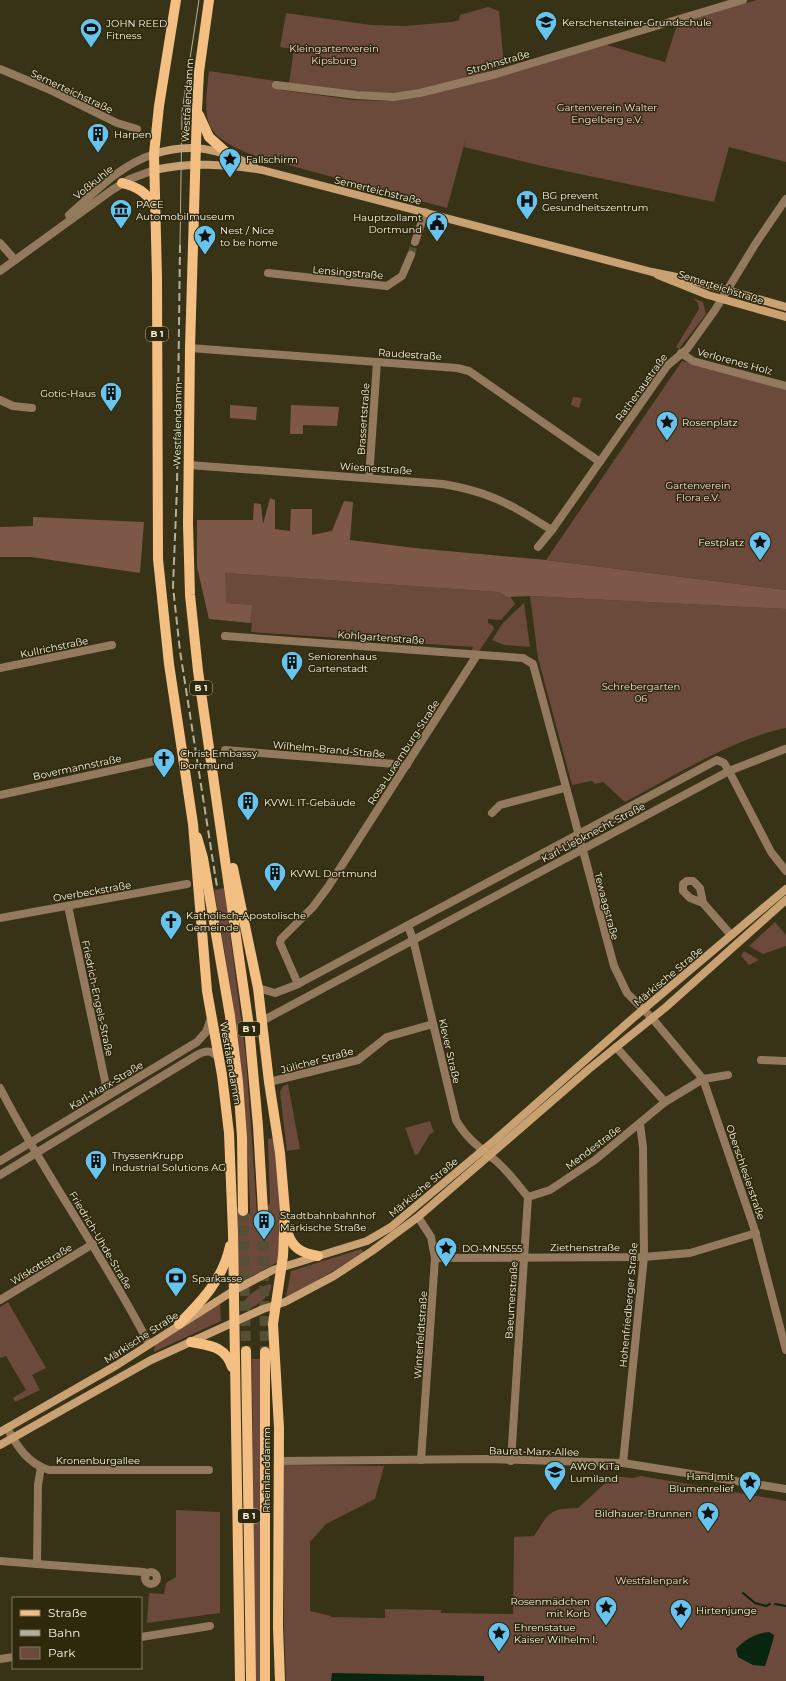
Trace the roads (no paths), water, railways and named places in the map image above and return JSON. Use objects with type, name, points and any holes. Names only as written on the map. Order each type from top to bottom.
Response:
[{"type":"main road","name":"Westfalendamm","points":[[176,0],[159,106],[154,154],[157,278],[158,559],[169,664],[193,824],[194,858],[211,1018],[228,1118],[233,1233],[234,1323]]},
{"type":"main road","name":"Westfalendamm","points":[[209,0],[199,72],[197,110],[190,348],[189,565],[198,671],[249,1027],[258,1126],[263,1211]]},
{"type":"main road","points":[[197,110],[205,131],[211,140],[228,154]]},
{"type":"main road","name":"Semerteichstraße","points":[[154,154],[184,147],[210,149],[228,154],[262,170]]},
{"type":"main road","name":"Semerteichstraße","points":[[154,170],[178,165],[196,164],[235,166],[262,170],[652,272],[671,275],[786,307]]},
{"type":"main road","points":[[122,184],[138,188],[146,192],[155,205]]},
{"type":"main road","name":"Semerteichstraße","points":[[652,272],[676,284],[786,317]]},
{"type":"main road","name":"Westfalendamm","points":[[193,824],[203,858],[230,1016],[242,1138],[243,1211]]},
{"type":"main road","name":"Westfalendamm","points":[[224,848],[232,862],[258,988],[269,1082],[281,1160],[286,1226],[282,1268]]},
{"type":"main road","name":"Märkische Straße","points":[[3,1430],[117,1365],[179,1324],[233,1291],[274,1270],[367,1241],[391,1227],[786,889]]},
{"type":"main road","name":"Märkische Straße","points":[[0,1445],[151,1360],[263,1309],[275,1306],[334,1276],[389,1239],[418,1217],[616,1046],[652,1018],[786,900]]},
{"type":"main road","points":[[286,1226],[293,1246],[302,1253],[318,1256]]},
{"type":"main road","points":[[179,1324],[203,1299],[219,1276],[227,1257],[233,1233]]},
{"type":"main road","name":"Rheinlanddamm","points":[[280,1681],[278,1620],[278,1400],[273,1343],[275,1306],[282,1268]]},
{"type":"main road","points":[[234,1323],[240,1681]]},
{"type":"main road","points":[[191,1342],[213,1346],[225,1353],[232,1366],[235,1383]]},
{"type":"main road","points":[[149,1344],[151,1360]]},
{"type":"main road","name":"Rheinlanddamm","points":[[246,1352],[251,1681]]},
{"type":"main road","name":"Rheinlanddamm","points":[[265,1352],[265,1681]]},
{"type":"street","name":"Strohnstraße","points":[[276,85],[356,95],[393,97],[420,93],[496,74],[743,0]]},
{"type":"street","name":"Semerteichstraße","points":[[0,69],[117,123],[137,129]]},
{"type":"street","name":"Voßkuhle","points":[[50,234],[107,182],[131,165],[154,154]]},
{"type":"street","name":"Voßkuhle","points":[[0,270],[122,184],[154,170]]},
{"type":"street","name":"Rathenaustraße","points":[[538,547],[552,530],[667,366],[687,349],[728,290],[786,199]]},
{"type":"street","points":[[415,242],[425,212]]},
{"type":"street","points":[[0,243],[15,260]]},
{"type":"street","name":"Lensingstraße","points":[[268,273],[387,286],[402,276],[411,255]]},
{"type":"street","name":"Raudestraße","points":[[190,348],[457,368],[469,371],[600,462]]},
{"type":"street","name":"Verlorenes Holz","points":[[681,353],[693,361],[786,386]]},
{"type":"street","name":"Brassertstraße","points":[[369,478],[377,362]]},
{"type":"street","points":[[0,400],[13,406],[32,408]]},
{"type":"street","name":"Wiesnerstraße","points":[[189,465],[443,484],[471,490],[495,498],[552,530]]},
{"type":"street","name":"Kohlgartenstraße","points":[[225,636],[523,658],[533,664]]},
{"type":"street","name":"Kullrichstraße","points":[[0,668],[112,645]]},
{"type":"street","name":"Rosa-Luxemburg-Straße","points":[[297,985],[280,943],[282,938],[313,907],[346,861],[477,655]]},
{"type":"street","name":"Tewaagstraße","points":[[533,664],[581,849],[614,966],[627,993],[652,1018]]},
{"type":"street","name":"Karl-Liebknecht-Straße","points":[[262,1021],[729,771],[785,749]]},
{"type":"street","name":"Wilhelm-Brand-Straße","points":[[225,750],[407,765]]},
{"type":"street","name":"Bovermannstraße","points":[[0,795],[159,760]]},
{"type":"street","name":"Karl-Liebknecht-Straße","points":[[258,988],[274,993],[297,985],[718,760],[721,760],[729,771]]},
{"type":"street","points":[[729,771],[771,852],[786,871]]},
{"type":"street","points":[[492,813],[500,805],[565,788]]},
{"type":"street","name":"Overbeckstraße","points":[[0,918],[187,884]]},
{"type":"street","points":[[703,903],[731,935]]},
{"type":"street","name":"Friedrich-Engels-Straße","points":[[68,906],[108,1095]]},
{"type":"street","points":[[408,926],[413,939]]},
{"type":"street","name":"Klever Straße","points":[[413,939],[456,1120],[461,1129],[490,1156]]},
{"type":"street","points":[[297,985],[303,999]]},
{"type":"street","name":"Karl-Marx-Straße","points":[[0,1175],[33,1148],[108,1095],[197,1042],[206,1032],[211,1018]]},
{"type":"street","name":"Oberschlesierstraße","points":[[652,1018],[703,1079],[756,1233],[786,1350]]},
{"type":"street","name":"Jülicher Straße","points":[[269,1082],[358,1060],[387,1037],[433,1024]]},
{"type":"street","points":[[616,1046],[665,1102]]},
{"type":"street","name":"Karl-Marx-Straße","points":[[0,1162],[33,1148],[196,1055],[208,1050],[212,1051],[218,1057]]},
{"type":"street","points":[[761,1060],[786,1061]]},
{"type":"street","name":"Mendestraße","points":[[528,1197],[550,1190],[595,1160],[665,1102],[703,1079],[728,1075]]},
{"type":"street","name":"Friedrich-Uhde-Straße","points":[[0,1088],[33,1148],[92,1244],[149,1344]]},
{"type":"street","name":"Hohenfriedberger Straße","points":[[623,1463],[644,1257],[643,1147],[640,1124]]},
{"type":"street","points":[[490,1156],[496,1160],[528,1197]]},
{"type":"street","name":"Baeumerstraße","points":[[511,1461],[528,1197]]},
{"type":"street","name":"Winterfeldtstraße","points":[[418,1217],[431,1237],[435,1258],[421,1460]]},
{"type":"street","name":"Ziethenstraße","points":[[435,1258],[644,1257],[690,1253],[756,1233]]},
{"type":"street","name":"Wiskottstraße","points":[[0,1300],[92,1244]]},
{"type":"street","points":[[3,1430],[13,1438],[29,1459],[41,1467],[38,1485],[37,1564]]},
{"type":"street","name":"Baurat-Marx-Allee","points":[[279,1461],[484,1460],[623,1463],[786,1489]]},
{"type":"street","name":"Kronenburgallee","points":[[41,1467],[49,1470],[209,1470]]},
{"type":"street","points":[[0,1561],[144,1572],[146,1574]]},
{"type":"street","points":[[142,1637],[210,1626]]},
{"type":"street","points":[[0,1659],[12,1657]]},
{"type":"waterway","points":[[743,1593],[755,1603],[766,1606],[770,1604]]},
{"type":"waterway","points":[[775,1604],[786,1606]]},
{"type":"tunnel","points":[[411,255],[415,242]]},
{"type":"tunnel","points":[[243,1211],[246,1351]]},
{"type":"tunnel","points":[[263,1211],[265,1352]]},
{"type":"tram line","points":[[180,245],[182,111],[199,0]]},
{"type":"railway","points":[[180,245],[177,487],[173,587],[180,651],[217,887]]},
{"type":"place","name":"Kerschensteiner-Grundschule","points":[[546,42]]},
{"type":"place","name":"JOHN REED Fitness","points":[[91,48]]},
{"type":"place","name":"Harpen","points":[[98,154]]},
{"type":"place","name":"Fallschirm","points":[[230,178]]},
{"type":"place","name":"BG prevent Gesundheitszentrum","points":[[527,220]]},
{"type":"place","name":"PACE Automobilmuseum","points":[[121,230]]},
{"type":"place","name":"Hauptzollamt Dortmund","points":[[437,242]]},
{"type":"place","name":"Nest / Nice to be home","points":[[205,256]]},
{"type":"place","name":"Gotic-Haus","points":[[111,412]]},
{"type":"place","name":"Rosenplatz","points":[[667,442]]},
{"type":"place","name":"Festplatz","points":[[760,562]]},
{"type":"place","name":"Seniorenhaus Gartenstadt","points":[[292,682]]},
{"type":"place","name":"Christ Embassy Dortmund","points":[[164,778]]},
{"type":"place","name":"KVWL IT-Gebäude","points":[[248,822]]},
{"type":"place","name":"KVWL Dortmund","points":[[275,892]]},
{"type":"place","name":"Katholisch-Apostolische Gemeinde","points":[[171,940]]},
{"type":"place","name":"ThyssenKrupp Industrial Solutions AG","points":[[96,1180]]},
{"type":"place","name":"Stadtbahnbahnhof Märkische Straße","points":[[264,1240]]},
{"type":"place","name":"DO-MN5555","points":[[446,1268]]},
{"type":"place","name":"Sparkasse","points":[[176,1298]]},
{"type":"place","name":"AWO KiTa Lumiland","points":[[555,1492]]},
{"type":"place","name":"Hand mit Blumenrelief","points":[[750,1502]]},
{"type":"place","name":"Bildhauer-Brunnen","points":[[708,1532]]},
{"type":"place","name":"Rosenmädchen mit Korb","points":[[606,1626]]},
{"type":"place","name":"Hirtenjunge","points":[[681,1630]]},
{"type":"place","name":"Ehrenstatue Kaiser Wilhelm I.","points":[[499,1652]]},
{"type":"park label","name":"Kleingartenverein Kipsburg","points":[[334,54]]},
{"type":"park label","name":"Gartenverein Walter Engelberg e.V.","points":[[607,112]]},
{"type":"park label","name":"Gartenverein Flora e.V.","points":[[698,490]]},
{"type":"park label","name":"Schrebergarten 06","points":[[641,692]]},
{"type":"park label","name":"Westfalenpark","points":[[652,1580]]}]
